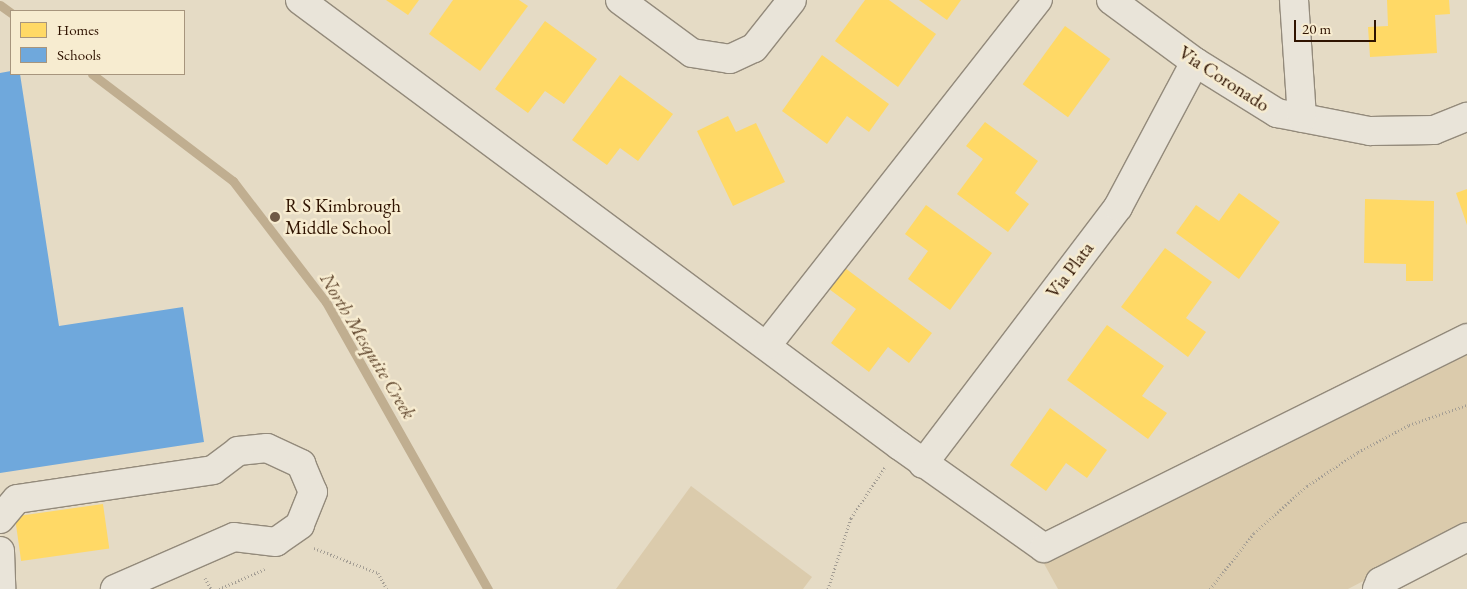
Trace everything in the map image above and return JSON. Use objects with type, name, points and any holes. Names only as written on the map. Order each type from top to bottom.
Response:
[{"type":"street","points":[[300,0],[924,464],[1044,548],[1467,338]]},
{"type":"street","points":[[620,0],[692,53],[730,59],[754,48],[792,0]]},
{"type":"street","points":[[767,346],[1038,0]]},
{"type":"street","name":"Via Coronado","points":[[1112,0],[1195,62],[1277,113],[1370,131],[1434,130],[1467,117]]},
{"type":"street","points":[[1294,0],[1302,118]]},
{"type":"street","name":"Via Plata","points":[[924,464],[1118,207],[1195,62]]},
{"type":"street","points":[[0,519],[17,499],[213,470],[238,451],[267,448],[301,464],[312,492],[300,526],[276,542],[234,537],[115,589]]},
{"type":"street","points":[[1377,589],[1380,582],[1467,537]]},
{"type":"street","points":[[0,551],[1,589]]},
{"type":"path","points":[[1210,589],[1254,533],[1307,486],[1358,452],[1409,425],[1467,405]]},
{"type":"path","points":[[828,589],[860,501],[900,446]]},
{"type":"path","points":[[306,552],[314,548],[378,573],[387,589]]},
{"type":"path","points":[[219,589],[271,567]]},
{"type":"shaded area","points":[[1467,351],[1467,527],[1348,589],[1058,589],[1042,560]]},
{"type":"shaded area","points":[[691,486],[812,577],[803,589],[616,589]]},
{"type":"building: Homes","points":[[386,0],[419,0],[408,15]]},
{"type":"building: Homes","points":[[453,0],[519,0],[528,6],[480,71],[429,34]]},
{"type":"building: Homes","points":[[865,0],[889,0],[936,34],[898,87],[835,41]]},
{"type":"building: Homes","points":[[919,0],[961,0],[947,20]]},
{"type":"building: Homes","points":[[1387,0],[1449,0],[1450,14],[1435,15],[1437,53],[1370,57],[1368,27],[1388,26]]},
{"type":"building: Homes","points":[[545,21],[597,59],[564,104],[545,91],[528,113],[495,89]]},
{"type":"building: Homes","points":[[1065,26],[1110,59],[1068,117],[1023,84]]},
{"type":"building: Homes","points":[[822,55],[889,104],[869,132],[847,116],[827,144],[782,111]]},
{"type":"building: Homes","points":[[620,75],[673,114],[638,161],[620,148],[607,165],[572,140]]},
{"type":"building: Homes","points":[[728,116],[736,132],[756,123],[785,182],[733,206],[697,131]]},
{"type":"building: Homes","points":[[985,122],[1038,161],[1015,193],[1029,204],[1008,232],[957,194],[983,159],[966,146]]},
{"type":"building: Homes","points":[[1467,189],[1467,225],[1456,193]]},
{"type":"building: Homes","points":[[1239,193],[1280,222],[1239,279],[1176,233],[1196,205],[1219,221]]},
{"type":"building: Homes","points":[[1365,199],[1434,201],[1433,281],[1406,281],[1406,264],[1364,263]]},
{"type":"building: Homes","points":[[926,205],[992,253],[950,310],[908,279],[928,251],[905,234]]},
{"type":"building: Homes","points":[[1165,248],[1212,282],[1186,318],[1206,332],[1188,357],[1121,307]]},
{"type":"building: Homes","points":[[845,268],[932,333],[909,363],[888,347],[869,372],[831,343],[856,309],[829,289]]},
{"type":"building: Homes","points":[[1107,325],[1164,366],[1142,396],[1167,413],[1148,439],[1067,380]]},
{"type":"building: Homes","points":[[1050,408],[1107,450],[1087,478],[1066,463],[1046,491],[1010,465]]},
{"type":"building: Homes","points":[[103,504],[109,549],[21,561],[15,516]]},
{"type":"building: Schools","points":[[10,71],[10,75],[20,75],[59,326],[183,307],[204,442],[0,473],[0,73]]},
{"type":"waterway","name":"North Mesquite Creek","points":[[0,5],[10,12]]},
{"type":"waterway","name":"North Mesquite Creek","points":[[93,75],[233,181],[326,302],[488,589]]},
{"type":"place","name":"R S Kimbrough Middle School","points":[[275,217]]}]
